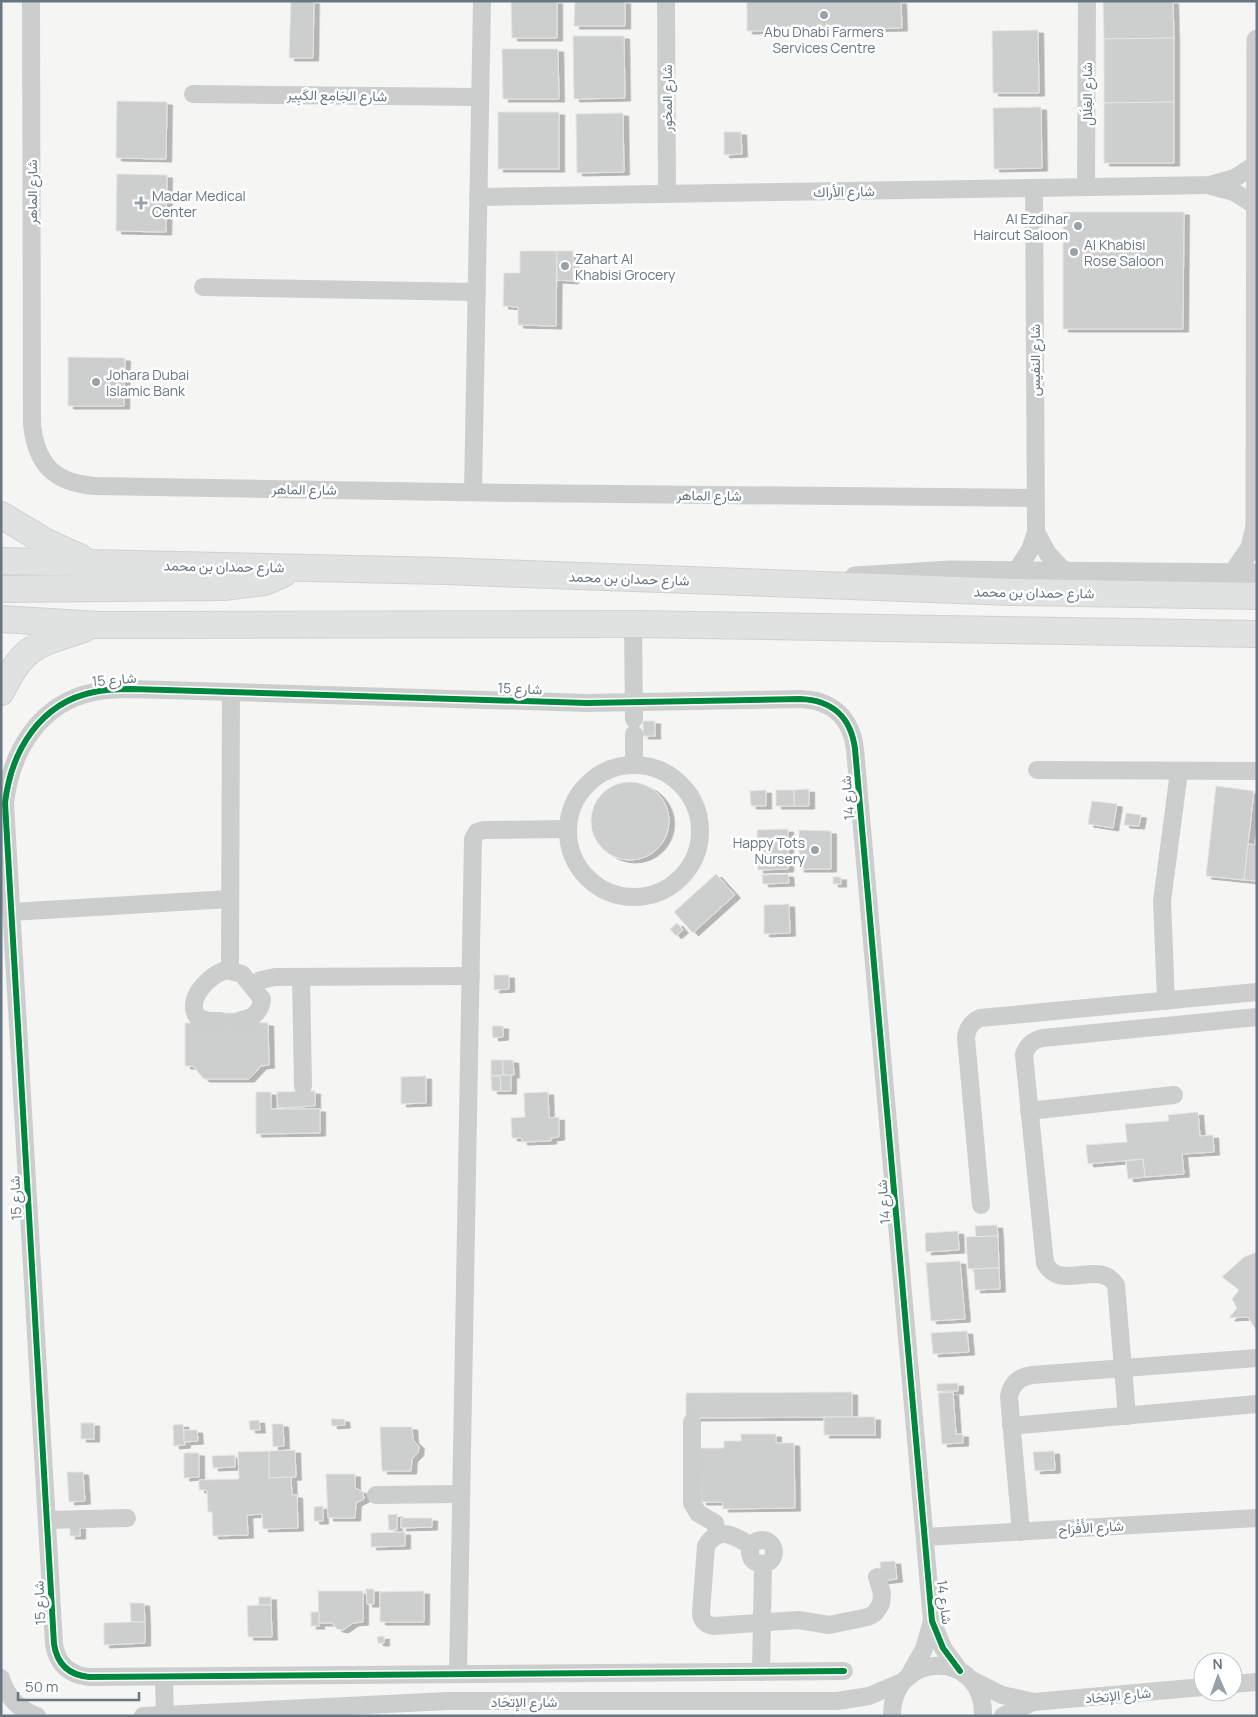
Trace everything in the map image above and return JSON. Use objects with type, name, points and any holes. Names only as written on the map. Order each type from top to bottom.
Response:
[{"type":"main road","points":[[1,515],[46,542],[93,563]]},
{"type":"main road","name":"شارع حمدان بن محمد","points":[[1,561],[295,568],[1010,592],[1257,596]]},
{"type":"main road","points":[[1,589],[242,586],[264,582],[295,568]]},
{"type":"main road","points":[[1,620],[99,625],[633,624],[1257,634]]},
{"type":"main road","points":[[1,692],[9,676],[27,651],[49,640],[99,625]]},
{"type":"street","name":"شارع الماهر","points":[[31,1],[32,424],[37,450],[43,462],[65,480],[78,485],[472,492],[1034,498]]},
{"type":"street","points":[[472,492],[482,1]]},
{"type":"street","name":"شارع المخور","points":[[666,1],[667,194]]},
{"type":"street","name":"شارع الغِلَال","points":[[1086,187],[1087,1]]},
{"type":"street","points":[[1233,574],[1251,548],[1256,526],[1255,205],[1257,40]]},
{"type":"street","name":"شارع الجَامِع الكَبِير","points":[[193,94],[480,97]]},
{"type":"street","name":"شارع الأراك","points":[[1210,186],[1235,178],[1256,164]]},
{"type":"street","name":"شارع الأراك","points":[[478,197],[1210,186],[1234,192],[1255,205]]},
{"type":"street","name":"شارع النفيس","points":[[1016,571],[1030,550],[1036,532],[1034,498],[1034,188]]},
{"type":"street","points":[[203,287],[476,292]]},
{"type":"street","name":"شارع النفيس","points":[[1036,532],[1045,550],[1065,572]]},
{"type":"street","points":[[795,585],[885,574],[950,571],[1257,574]]},
{"type":"street","points":[[633,624],[634,765]]},
{"type":"street","name":"شارع 15","points":[[164,1677],[79,1676],[64,1667],[56,1653],[54,1644],[5,803],[9,773],[29,733],[46,716],[67,702],[92,692],[132,689],[551,702],[634,718],[814,700],[829,704],[840,712],[849,724]]},
{"type":"street","points":[[230,692],[230,970]]},
{"type":"street","name":"شارع 14","points":[[849,724],[855,749],[932,1621],[943,1648],[980,1692],[984,1705],[983,1716]]},
{"type":"street","points":[[634,765],[660,770],[671,776],[690,795],[696,807],[700,832],[699,845],[689,869],[680,879],[670,887],[646,896],[626,897],[607,892],[596,886],[578,866],[572,855],[567,829],[573,805],[588,784],[609,770],[634,765]]},
{"type":"street","points":[[1037,770],[1257,771]]},
{"type":"street","points":[[1166,1001],[1162,900],[1179,772]]},
{"type":"street","points":[[458,1674],[475,835],[484,830],[567,829]]},
{"type":"street","points":[[11,912],[230,899]]},
{"type":"street","points":[[220,1021],[198,1018],[193,1009],[193,1003],[194,998],[215,975],[230,970],[242,974],[260,994],[260,1008],[252,1017],[240,1020]]},
{"type":"street","points":[[253,985],[268,978],[471,976]]},
{"type":"street","points":[[301,977],[303,1086]]},
{"type":"street","points":[[980,1206],[966,1038],[971,1024],[980,1018],[1257,992]]},
{"type":"street","points":[[1127,1416],[1117,1290],[1113,1280],[1099,1273],[1059,1276],[1044,1263],[1024,1055],[1029,1045],[1038,1039],[1257,1017]]},
{"type":"street","points":[[1029,1111],[1174,1095]]},
{"type":"street","points":[[1022,1532],[1009,1397],[1010,1390],[1019,1379],[1025,1376],[1257,1358]]},
{"type":"street","points":[[1011,1426],[1257,1404]]},
{"type":"street","points":[[692,1422],[693,1507],[698,1513],[715,1523],[718,1534]]},
{"type":"street","points":[[376,1495],[461,1494]]},
{"type":"street","points":[[47,1520],[127,1518]]},
{"type":"street","name":"شارع الأَفْرَاح","points":[[926,1537],[1257,1518]]},
{"type":"street","points":[[761,1672],[762,1622],[763,1564],[773,1558],[774,1548],[771,1542],[760,1539],[751,1546],[731,1534],[718,1534],[710,1540],[703,1552],[702,1619],[707,1624],[714,1626],[762,1622],[798,1620],[829,1625],[868,1617],[881,1604],[882,1593],[877,1577]]},
{"type":"street","name":"شارع 14","points":[[892,1716],[896,1693],[924,1649],[932,1621]]},
{"type":"street","name":"شارع الإتحَاد","points":[[143,1716],[457,1701],[837,1701],[869,1696],[922,1668],[934,1665],[947,1666],[1002,1695],[1034,1702],[1193,1688]]},
{"type":"street","points":[[165,1715],[164,1677],[844,1671]]},
{"type":"street","points":[[1,1678],[7,1692],[16,1703],[36,1716]]},
{"type":"street","points":[[1243,1683],[1257,1682]]},
{"type":"street","name":"شارع الإتحَاد","points":[[1003,1716],[1034,1702]]},
{"type":"building","points":[[291,1],[314,1],[313,58],[289,58]]},
{"type":"building","points":[[511,1],[557,1],[557,38],[512,38]]},
{"type":"building","points":[[575,1],[625,1],[625,26],[574,26]]},
{"type":"building","name":"Abu Dhabi Farmers Services Centre","points":[[747,1],[901,1],[902,28],[747,31]]},
{"type":"building","points":[[1103,1],[1173,1],[1174,38],[1104,39]]},
{"type":"building","points":[[1038,30],[1039,93],[993,93],[992,31]]},
{"type":"building","points":[[573,36],[624,36],[625,98],[574,99]]},
{"type":"building","points":[[1174,38],[1174,102],[1104,103],[1104,39]]},
{"type":"building","points":[[502,49],[558,49],[559,99],[503,99]]},
{"type":"building","name":"Madar Medical Center","points":[[117,101],[167,102],[166,159],[116,158]]},
{"type":"building","points":[[1174,102],[1174,163],[1104,163],[1104,103]]},
{"type":"building","points":[[1041,107],[1042,168],[994,169],[993,108]]},
{"type":"building","points":[[498,112],[559,112],[559,169],[498,169]]},
{"type":"building","points":[[623,113],[624,172],[577,173],[576,114]]},
{"type":"building","points":[[724,132],[741,132],[742,154],[724,155]]},
{"type":"building","name":"Madar Medical Center","points":[[117,174],[167,175],[166,232],[116,231]]},
{"type":"building","points":[[1063,212],[1184,212],[1183,329],[1063,329]]},
{"type":"building","points":[[520,251],[557,251],[556,326],[518,325],[518,307],[503,306],[504,273],[520,273]]},
{"type":"building","name":"Zahart Al Khabisi Grocery","points":[[557,251],[573,251],[573,281],[557,280]]},
{"type":"building","name":"Johara Dubai Islamic Bank","points":[[68,357],[125,358],[124,406],[68,406]]},
{"type":"building","points":[[643,721],[655,721],[655,736],[643,736]]},
{"type":"building","points":[[630,782],[645,785],[658,793],[666,806],[669,821],[666,836],[658,849],[645,857],[630,860],[615,857],[602,849],[594,836],[591,821],[594,806],[602,793],[615,785]]},
{"type":"building","points":[[1216,786],[1254,791],[1244,880],[1206,876]]},
{"type":"building","points":[[809,789],[809,806],[794,806],[794,790]]},
{"type":"building","points":[[766,790],[766,806],[751,806],[750,791]]},
{"type":"building","points":[[776,790],[794,790],[794,806],[776,806]]},
{"type":"building","points":[[1092,801],[1117,804],[1113,828],[1088,824]]},
{"type":"building","points":[[1126,813],[1141,815],[1139,826],[1124,825]]},
{"type":"building","points":[[788,829],[788,869],[758,870],[757,830]]},
{"type":"building","name":"Happy Tots Nursery","points":[[799,830],[831,831],[831,869],[799,869]]},
{"type":"building","points":[[1248,844],[1257,845],[1257,881],[1244,880]]},
{"type":"building","points":[[716,874],[735,895],[693,933],[674,912]]},
{"type":"building","points":[[788,874],[789,883],[763,884],[762,875]]},
{"type":"building","points":[[833,877],[841,877],[841,884],[833,884]]},
{"type":"building","points":[[789,904],[790,933],[764,934],[764,905]]},
{"type":"building","points":[[677,923],[683,930],[676,936],[670,929]]},
{"type":"building","points":[[494,975],[509,975],[509,989],[494,990]]},
{"type":"building","points":[[220,1013],[240,1013],[241,1022],[268,1023],[269,1065],[261,1066],[249,1079],[204,1079],[193,1066],[185,1066],[185,1023],[220,1023]]},
{"type":"building","points":[[492,1026],[503,1026],[503,1037],[493,1038]]},
{"type":"building","points":[[491,1060],[503,1060],[503,1075],[491,1076]]},
{"type":"building","points":[[503,1060],[513,1060],[514,1075],[503,1075]]},
{"type":"building","points":[[511,1075],[511,1091],[501,1091],[500,1076]]},
{"type":"building","points":[[426,1076],[426,1103],[401,1104],[401,1077]]},
{"type":"building","points":[[491,1076],[500,1076],[501,1091],[492,1091]]},
{"type":"building","points":[[315,1091],[315,1106],[278,1108],[277,1092]]},
{"type":"building","points":[[256,1092],[271,1092],[271,1109],[320,1109],[320,1133],[256,1134]]},
{"type":"building","points":[[548,1092],[549,1118],[559,1117],[559,1137],[551,1138],[551,1141],[522,1142],[522,1138],[512,1138],[511,1118],[525,1117],[524,1093]]},
{"type":"building","points":[[1198,1112],[1200,1136],[1213,1135],[1214,1152],[1182,1154],[1184,1174],[1145,1177],[1143,1159],[1088,1164],[1086,1145],[1127,1142],[1125,1124],[1169,1121],[1168,1115]]},
{"type":"building","points":[[1143,1159],[1145,1177],[1128,1179],[1126,1161]]},
{"type":"building","points":[[997,1225],[998,1236],[976,1237],[975,1226]]},
{"type":"building","points":[[958,1231],[959,1250],[926,1252],[925,1233]]},
{"type":"building","points":[[998,1236],[999,1268],[968,1269],[966,1237]]},
{"type":"building","points":[[1257,1252],[1256,1330],[1248,1317],[1229,1318],[1237,1308],[1232,1299],[1239,1290],[1222,1277],[1244,1257]]},
{"type":"building","points":[[960,1261],[965,1319],[931,1321],[926,1263]]},
{"type":"building","points":[[999,1268],[1000,1289],[975,1290],[974,1269]]},
{"type":"building","points":[[967,1331],[969,1352],[933,1354],[931,1333]]},
{"type":"building","points":[[958,1383],[958,1391],[937,1391],[937,1384]]},
{"type":"building","points":[[852,1392],[852,1417],[686,1418],[686,1393]]},
{"type":"building","points":[[953,1392],[956,1434],[963,1434],[963,1443],[942,1444],[938,1393]]},
{"type":"building","points":[[824,1417],[875,1417],[875,1435],[824,1435]]},
{"type":"building","points":[[331,1419],[344,1419],[345,1425],[332,1426]]},
{"type":"building","points":[[259,1420],[260,1430],[250,1430],[249,1421]]},
{"type":"building","points":[[81,1423],[94,1423],[94,1439],[81,1439]]},
{"type":"building","points":[[183,1424],[185,1445],[174,1446],[173,1425]]},
{"type":"building","points":[[272,1424],[283,1424],[284,1446],[273,1447]]},
{"type":"building","points":[[380,1427],[412,1427],[413,1440],[419,1446],[418,1453],[412,1459],[411,1471],[382,1471]]},
{"type":"building","points":[[184,1430],[197,1430],[198,1441],[184,1442]]},
{"type":"building","points":[[741,1434],[776,1434],[776,1443],[794,1443],[795,1508],[723,1509],[723,1502],[701,1502],[700,1448],[724,1448],[724,1441],[741,1441]]},
{"type":"building","points":[[295,1450],[296,1477],[269,1478],[269,1451]]},
{"type":"building","points":[[269,1451],[269,1478],[291,1477],[292,1495],[297,1495],[298,1528],[263,1529],[262,1514],[247,1515],[248,1535],[213,1536],[212,1512],[208,1512],[207,1490],[199,1490],[199,1480],[239,1479],[238,1452]]},
{"type":"building","points":[[1054,1451],[1055,1470],[1035,1471],[1033,1452]]},
{"type":"building","points":[[184,1453],[199,1453],[199,1477],[184,1478]]},
{"type":"building","points":[[235,1455],[235,1467],[213,1468],[212,1456]]},
{"type":"building","points":[[67,1472],[83,1472],[85,1501],[69,1502]]},
{"type":"building","points":[[326,1474],[355,1474],[355,1488],[363,1492],[364,1499],[356,1503],[355,1518],[328,1518]]},
{"type":"building","points":[[323,1506],[323,1521],[314,1521],[314,1507]]},
{"type":"building","points":[[397,1514],[397,1530],[389,1530],[388,1515]]},
{"type":"building","points":[[401,1518],[432,1518],[432,1527],[401,1528]]},
{"type":"building","points":[[70,1526],[80,1526],[80,1536],[70,1536]]},
{"type":"building","points":[[405,1532],[405,1546],[371,1547],[371,1533]]},
{"type":"building","points":[[895,1561],[897,1579],[881,1581],[880,1562]]},
{"type":"building","points":[[366,1589],[374,1589],[374,1604],[367,1604]]},
{"type":"building","points":[[318,1591],[363,1591],[363,1622],[353,1623],[343,1630],[337,1629],[332,1623],[319,1623]]},
{"type":"building","points":[[424,1591],[424,1622],[380,1622],[380,1592]]},
{"type":"building","points":[[259,1597],[271,1597],[271,1605],[259,1605]]},
{"type":"building","points":[[130,1603],[144,1603],[145,1622],[131,1622]]},
{"type":"building","points":[[271,1605],[272,1637],[248,1637],[247,1606]]},
{"type":"building","points":[[311,1612],[319,1612],[319,1626],[311,1626]]},
{"type":"building","points":[[145,1622],[145,1643],[104,1645],[104,1623]]},
{"type":"building","points":[[384,1636],[384,1643],[378,1643],[377,1637]]},
{"type":"cycle path","points":[[844,1671],[89,1677],[76,1674],[61,1663],[54,1644],[5,803],[8,784],[21,748],[31,732],[43,719],[58,707],[75,698],[113,689],[587,703],[800,699],[822,703],[838,712],[849,728],[855,749],[932,1621],[943,1648],[960,1671]]},
{"type":"place","name":"Abu Dhabi Farmers Services Centre","points":[[824,15]]},
{"type":"place","name":"Madar Medical Center","points":[[141,203]]},
{"type":"place","name":"Al Ezdihar Haircut Saloon","points":[[1078,226]]},
{"type":"place","name":"Al Khabisi Rose Saloon","points":[[1074,252]]},
{"type":"place","name":"Zahart Al Khabisi Grocery","points":[[565,266]]},
{"type":"place","name":"Johara Dubai Islamic Bank","points":[[96,382]]},
{"type":"place","name":"Happy Tots Nursery","points":[[815,850]]}]
